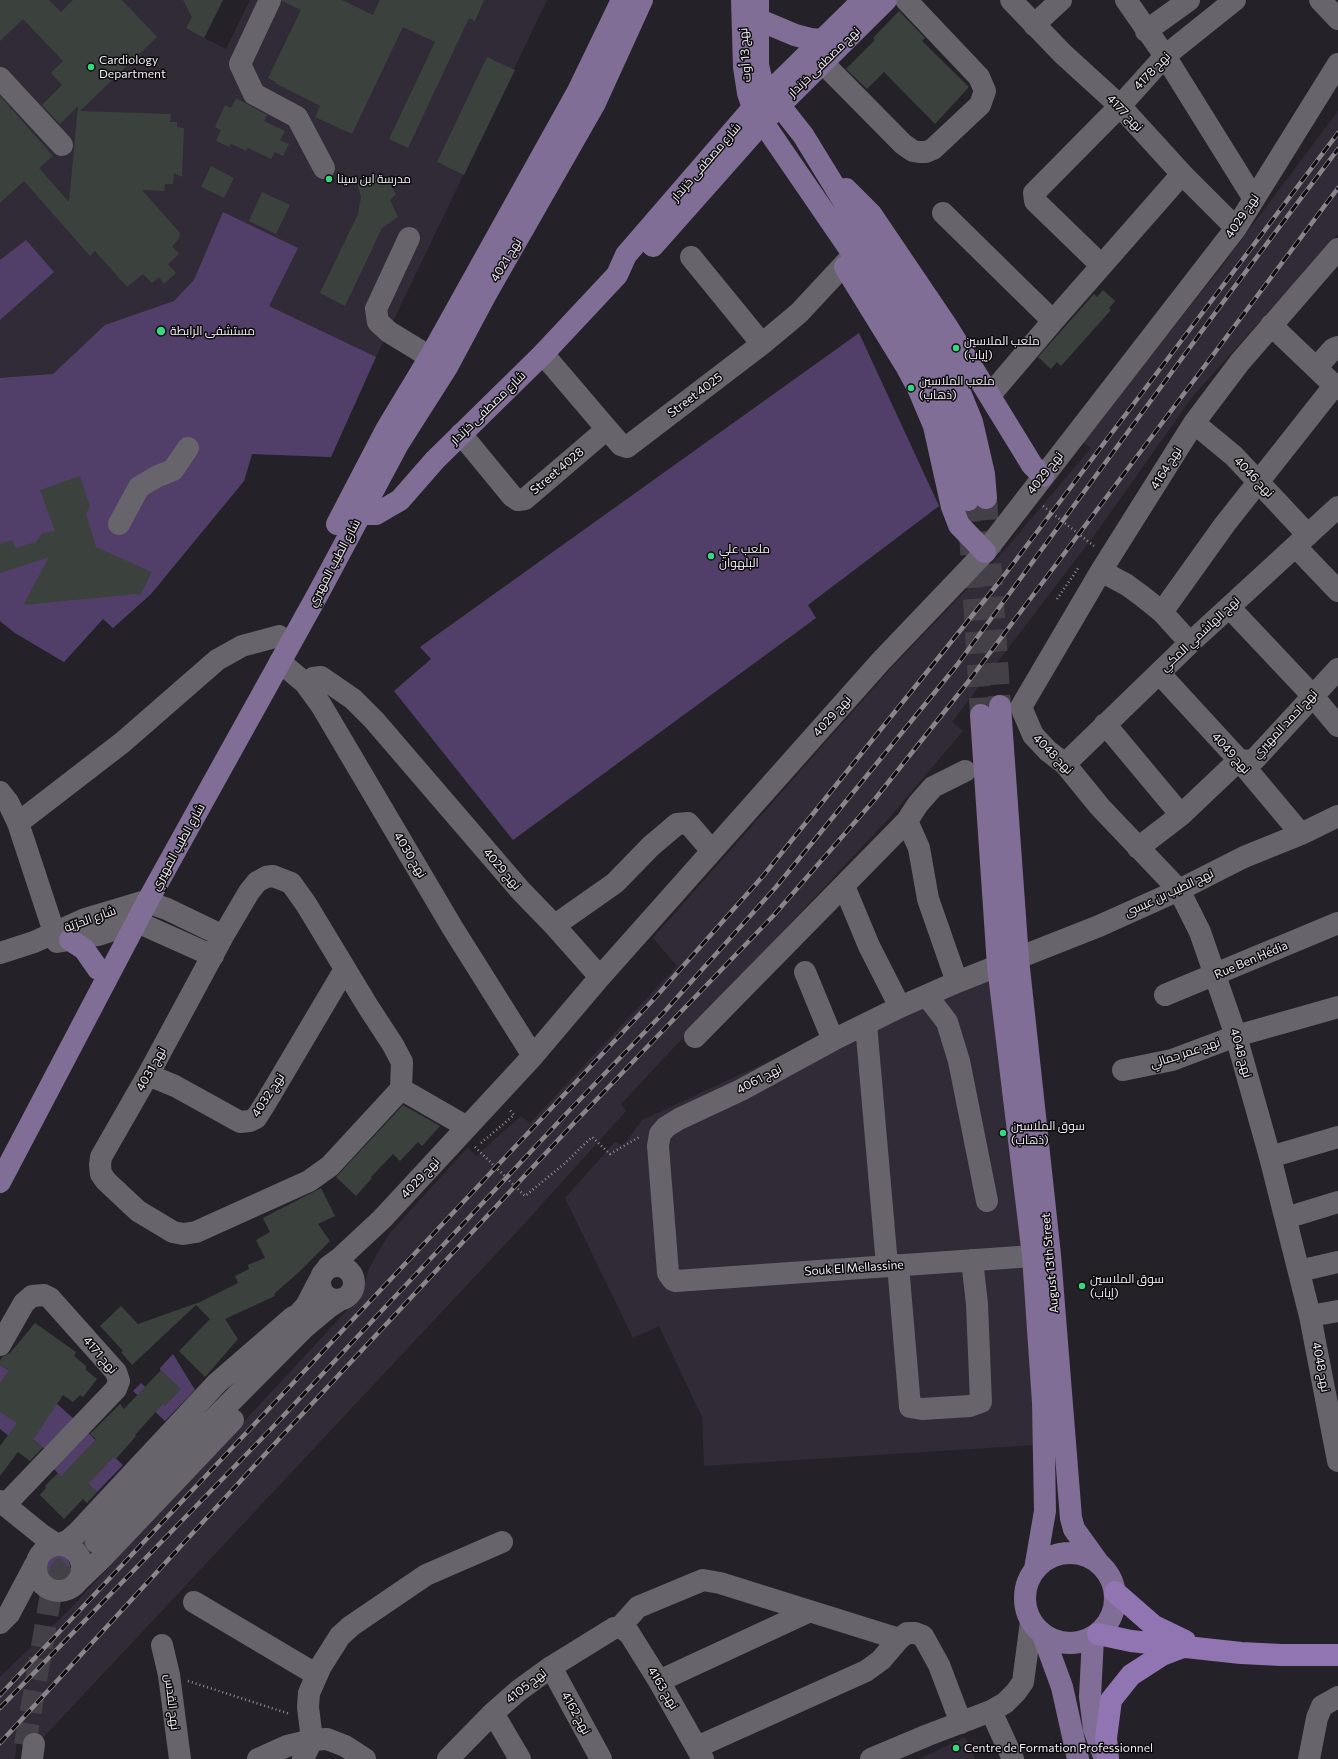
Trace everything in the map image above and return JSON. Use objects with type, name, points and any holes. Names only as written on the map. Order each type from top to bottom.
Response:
[{"type":"highway","points":[[1115,1592],[1154,1626],[1192,1647]]},
{"type":"highway","points":[[1095,1636],[1263,1654],[1338,1655]]},
{"type":"highway","points":[[1107,1759],[1106,1738],[1111,1700],[1131,1675],[1162,1655],[1192,1647]]},
{"type":"main road","name":"نهج 4021","points":[[353,512],[386,430],[430,357],[578,91],[622,0]]},
{"type":"main road","name":"نهج 4021","points":[[353,512],[447,367],[486,294],[595,103],[642,0]]},
{"type":"main road","name":"نهج 13 أوت","points":[[742,0],[744,68],[746,82],[758,115],[783,150],[848,260]]},
{"type":"main road","name":"نهج مصطفى خزندار","points":[[758,115],[774,99],[822,40],[863,0]]},
{"type":"main road","name":"نهج مصطفى خزندار","points":[[774,99],[823,63],[886,0]]},
{"type":"main road","points":[[757,10],[795,36],[822,40]]},
{"type":"main road","points":[[757,10],[758,65],[761,78],[774,99],[803,135],[818,161],[935,343],[952,373],[972,422],[984,474],[977,499],[961,451],[954,422],[920,354],[848,260]]},
{"type":"main road","name":"شارع مصطفى خزندار","points":[[353,512],[376,514],[400,500],[461,434],[543,354],[617,275],[626,255],[758,115]]},
{"type":"main road","points":[[818,161],[871,214],[948,328],[1032,465],[1043,476]]},
{"type":"main road","points":[[848,260],[918,388],[934,426],[952,507],[959,524],[985,552]]},
{"type":"main road","name":"شارع الطيب المهيري","points":[[0,1182],[133,914],[204,777],[279,636],[353,512]]},
{"type":"main road","name":"شارع الطيب المهيري","points":[[0,1149],[98,969],[133,914],[280,662],[353,512]]},
{"type":"main road","points":[[990,710],[1008,962]]},
{"type":"main road","points":[[62,936],[84,949],[98,969]]},
{"type":"main road","name":"August 13th Street","points":[[1008,962],[1033,1256],[1043,1403],[1045,1511],[1035,1569]]},
{"type":"main road","name":"August 13th Street","points":[[1008,962],[1050,1255],[1071,1518],[1074,1529],[1097,1561]]},
{"type":"main road","points":[[1037,1629],[1054,1641],[1067,1644],[1081,1643],[1095,1636],[1106,1626],[1112,1616],[1115,1604],[1115,1592],[1112,1580],[1097,1561],[1085,1555],[1071,1552],[1058,1554],[1045,1560],[1035,1569],[1028,1581],[1024,1595],[1025,1609],[1037,1629],[1062,1687],[1078,1759]]},
{"type":"main road","points":[[1095,1636],[1090,1697],[1094,1729],[1107,1759]]},
{"type":"street","points":[[270,0],[240,64],[254,94],[297,117],[324,168]]},
{"type":"street","points":[[823,63],[903,144],[913,151],[919,152],[926,152],[933,149],[980,105],[985,91],[979,77],[906,0]]},
{"type":"street","name":"نهج 4177","points":[[1011,0],[1063,54],[1120,106],[1182,174],[1236,228]]},
{"type":"street","points":[[1034,25],[1061,0]]},
{"type":"street","points":[[1126,0],[1146,31],[1165,56],[1254,199]]},
{"type":"street","points":[[1146,31],[1189,0]]},
{"type":"street","name":"نهج 4178","points":[[1101,265],[1038,203],[1034,198],[1036,191],[1120,106],[1165,56],[1235,0]]},
{"type":"street","points":[[1320,0],[1338,19]]},
{"type":"street","name":"نهج 4029","points":[[382,1219],[533,1056],[600,977],[881,660],[985,552],[1236,228],[1338,64]]},
{"type":"street","points":[[0,78],[62,144]]},
{"type":"street","points":[[990,395],[1101,265],[1182,174]]},
{"type":"street","points":[[943,213],[1053,321]]},
{"type":"street","points":[[409,238],[376,309],[378,322],[389,332],[430,357]]},
{"type":"street","name":"نهج 4164","points":[[1021,706],[1091,567],[1240,362],[1338,249]]},
{"type":"street","points":[[691,257],[762,344]]},
{"type":"street","name":"Street 4025","points":[[543,354],[621,445],[627,447],[762,344],[800,313],[848,260]]},
{"type":"street","points":[[1162,612],[1225,524],[1258,481],[1336,388],[1271,325]]},
{"type":"street","points":[[1316,367],[1333,349],[1338,347]]},
{"type":"street","name":"نهج 4046","points":[[1194,424],[1234,456],[1258,481],[1338,591]]},
{"type":"street","name":"Street 4028","points":[[461,434],[512,496],[518,500],[525,499],[607,429]]},
{"type":"street","points":[[119,524],[139,487],[158,476],[173,470],[188,448]]},
{"type":"street","name":"نهج الهاشمي المكي","points":[[1065,764],[1190,643],[1338,507]]},
{"type":"street","points":[[1091,567],[1127,585],[1162,612],[1190,643]]},
{"type":"street","points":[[1229,608],[1312,695],[1338,726]]},
{"type":"street","points":[[18,823],[123,742],[216,660],[242,646],[279,636]]},
{"type":"street","name":"نهج 4030","points":[[280,662],[305,683],[320,705],[452,927],[533,1056]]},
{"type":"street","name":"نهج احمد المهيري","points":[[1138,848],[1181,815],[1239,760],[1250,761],[1255,759],[1284,729],[1312,695],[1338,669]]},
{"type":"street","name":"نهج 4049","points":[[1159,673],[1239,760],[1302,834]]},
{"type":"street","name":"نهج 4029","points":[[305,683],[313,678],[321,677],[353,699],[374,720],[521,891],[553,924]]},
{"type":"street","name":"نهج 4048","points":[[1021,706],[1033,735],[1048,751],[1065,764],[1100,807],[1179,890],[1200,932],[1236,1036],[1270,1157],[1310,1316],[1332,1387],[1338,1461]]},
{"type":"street","points":[[1105,724],[1181,815]]},
{"type":"street","points":[[694,1036],[907,821],[933,788],[964,771]]},
{"type":"street","points":[[0,792],[8,802],[18,823],[62,936]]},
{"type":"street","name":"نهج الطيب بن عيسى","points":[[1008,962],[1099,926],[1179,890],[1244,857],[1302,834],[1338,816]]},
{"type":"street","points":[[907,821],[919,848],[928,899],[957,982]]},
{"type":"street","points":[[600,977],[553,924],[558,923],[615,883],[651,846],[677,824],[688,822],[712,850]]},
{"type":"street","name":"نهج 4031","points":[[266,876],[273,876],[291,883],[306,904],[345,970],[400,1056],[402,1062],[401,1088],[330,1166],[309,1181],[196,1232],[183,1234],[173,1232],[138,1211],[101,1174],[100,1165],[105,1148],[148,1074],[223,936],[249,892],[257,882],[266,876]]},
{"type":"street","points":[[844,886],[869,946],[900,1007]]},
{"type":"street","points":[[133,914],[223,936]]},
{"type":"street","points":[[133,914],[213,956]]},
{"type":"street","name":"شارع الحرّيّة","points":[[0,953],[34,942],[62,936],[98,935],[133,914]]},
{"type":"street","name":"Rue Ben Hédia","points":[[1165,995],[1338,923]]},
{"type":"street","name":"نهج 4061","points":[[660,1134],[666,1127],[679,1119],[741,1090],[833,1040],[900,1007],[1008,962]]},
{"type":"street","name":"نهج 4032","points":[[148,1074],[240,1122],[250,1122],[256,1118],[265,1104],[345,970]]},
{"type":"street","points":[[805,972],[833,1040]]},
{"type":"street","points":[[927,996],[947,1022],[959,1061],[987,1201]]},
{"type":"street","name":"نهج عمر جمالي","points":[[1123,1070],[1172,1060],[1236,1036],[1338,1007]]},
{"type":"street","points":[[866,1024],[892,1265],[910,1407],[922,1410],[970,1406],[981,1402],[976,1304],[972,1260]]},
{"type":"street","points":[[401,1088],[467,1127]]},
{"type":"street","name":"Souk El Mellassine","points":[[660,1134],[658,1146],[668,1273],[673,1280],[676,1281],[1033,1256]]},
{"type":"street","points":[[1270,1157],[1338,1137]]},
{"type":"street","points":[[1286,1218],[1338,1202]]},
{"type":"street","points":[[4,1618],[31,1602],[74,1586],[256,1396],[305,1317],[323,1274],[382,1219]]},
{"type":"street","points":[[4,1618],[42,1551],[48,1546],[69,1540],[78,1532],[218,1383],[305,1317],[328,1307],[347,1292],[382,1219]]},
{"type":"street","points":[[1299,1271],[1338,1262]]},
{"type":"street","points":[[339,1265],[349,1270],[352,1274],[347,1292],[332,1299],[326,1297],[322,1292],[323,1274],[339,1265]]},
{"type":"street","name":"نهج 4171","points":[[0,1345],[24,1303],[32,1296],[44,1295],[50,1298],[116,1372],[119,1381],[116,1389],[3,1503]]},
{"type":"street","points":[[1310,1316],[1338,1311]]},
{"type":"street","points":[[93,1539],[305,1317]]},
{"type":"street","points":[[3,1503],[37,1529],[42,1535],[58,1544],[71,1547],[80,1559],[82,1566],[79,1580]]},
{"type":"street","points":[[37,1529],[38,1543],[36,1573],[39,1581],[44,1587],[60,1591]]},
{"type":"street","points":[[308,1740],[308,1700],[317,1675],[340,1636],[351,1626],[426,1575],[502,1542]]},
{"type":"street","name":"نهج 4105","points":[[448,1759],[493,1713],[518,1691],[551,1667],[617,1628],[638,1608],[703,1580],[720,1583],[899,1639]]},
{"type":"street","points":[[194,1602],[317,1675]]},
{"type":"street","points":[[659,1680],[810,1611]]},
{"type":"street","name":"نهج 4163","points":[[617,1628],[629,1633],[659,1680],[700,1753]]},
{"type":"street","points":[[871,1759],[991,1711],[1005,1703],[1023,1682],[1037,1629]]},
{"type":"street","points":[[700,1753],[866,1671],[881,1660],[899,1639],[907,1633],[915,1632],[923,1636],[939,1664],[961,1723]]},
{"type":"street","name":"نهج القدس","points":[[162,1645],[169,1675],[180,1759]]},
{"type":"street","name":"نهج 4162","points":[[551,1667],[601,1759]]},
{"type":"street","points":[[1309,1759],[1317,1718],[1322,1706],[1338,1697]]},
{"type":"street","points":[[991,1711],[1012,1759]]},
{"type":"street","points":[[493,1713],[520,1759]]},
{"type":"street","points":[[258,1759],[287,1746],[308,1740],[327,1739],[345,1746],[365,1759]]},
{"type":"path","points":[[1039,503],[1094,546],[1090,552]]},
{"type":"path","points":[[1057,599],[1091,567]]},
{"type":"path","points":[[505,1105],[514,1115],[475,1147],[524,1196],[564,1164],[592,1137],[610,1154],[649,1132],[652,1131],[660,1134]]},
{"type":"path","points":[[169,1675],[308,1740]]},
{"type":"shaded area","name":"مستشفى الرابطة","points":[[0,0],[223,0],[204,38],[226,49],[250,0],[547,0],[376,357],[331,457],[252,454],[244,481],[151,594],[113,628],[103,619],[64,662],[15,633],[0,621]]},
{"type":"shaded area","points":[[1338,111],[1338,234],[1193,396],[1096,533],[952,722],[963,731],[890,817],[621,1104],[626,1111],[525,1223],[40,1741],[17,1740],[15,1759],[0,1759],[0,1677],[73,1606],[363,1293],[368,1271],[390,1233],[468,1147],[476,1156],[521,1116],[530,1123],[677,966],[653,938],[893,666],[1002,553],[1091,448],[1082,442],[1219,270]]},
{"type":"shaded area","points":[[223,212],[298,248],[269,306],[376,357],[331,457],[252,454],[244,481],[151,594],[113,628],[103,619],[64,662],[15,633],[0,621],[0,378],[53,374],[105,325],[174,301],[194,280]]},
{"type":"shaded area","points":[[26,240],[54,272],[0,320],[0,260]]},
{"type":"shaded area","name":"ملعب علي البلهوان","points":[[859,333],[939,506],[808,605],[816,618],[513,840],[394,691],[431,659],[420,647]]},
{"type":"shaded area","points":[[987,960],[1025,1268],[1034,1445],[704,1466],[702,1417],[659,1326],[633,1338],[565,1198],[615,1142],[623,1146],[642,1120]]},
{"type":"shaded area","points":[[173,1354],[195,1390],[165,1421],[133,1391],[141,1383],[165,1405],[160,1368]]},
{"type":"shaded area","points":[[0,1365],[38,1387],[74,1419],[45,1449],[31,1438],[19,1444],[0,1429]]},
{"type":"shaded area","points":[[86,1431],[123,1465],[97,1492],[85,1481],[68,1484],[52,1467]]},
{"type":"shaded area","points":[[58,1555],[66,1559],[70,1567],[66,1575],[58,1579],[50,1575],[46,1567],[50,1559]]},
{"type":"shaded area","name":"Centre de Formation Professionnel","points":[[965,1737],[975,1759],[919,1759]]},
{"type":"building","points":[[0,0],[49,0],[61,12],[73,0],[122,0],[157,37],[80,111],[171,114],[170,122],[177,122],[177,127],[184,128],[182,177],[174,173],[173,184],[165,184],[164,191],[142,190],[180,233],[179,239],[172,246],[179,254],[168,264],[176,273],[164,284],[159,277],[152,283],[143,274],[127,287],[95,251],[90,256],[24,181],[0,203],[0,96],[53,156],[39,168],[69,202],[78,106],[60,124],[42,105],[62,85],[51,73],[63,61],[23,19],[0,41]]},
{"type":"building","points":[[183,0],[223,0],[204,38],[186,28],[192,17]]},
{"type":"building","points":[[282,0],[342,0],[373,15],[380,0],[484,0],[475,21],[469,18],[408,148],[389,139],[435,42],[403,27],[352,134],[315,117],[320,106],[268,78],[301,10]]},
{"type":"building","points":[[899,11],[925,38],[922,41],[969,87],[935,124],[884,72],[867,89],[846,69],[875,40],[873,38]]},
{"type":"building","points":[[487,57],[515,70],[464,175],[437,162]]},
{"type":"building","points":[[236,98],[267,115],[264,121],[285,131],[280,140],[289,144],[283,156],[275,152],[271,159],[248,148],[246,151],[231,144],[229,147],[216,141],[221,130],[215,127],[225,105],[231,108]]},
{"type":"building","points":[[211,166],[234,178],[224,198],[201,187]]},
{"type":"building","points":[[376,175],[389,182],[396,194],[390,200],[398,217],[382,228],[345,306],[320,293],[358,214],[361,197],[357,183]]},
{"type":"building","points":[[262,192],[290,205],[276,234],[249,221]]},
{"type":"building","points":[[1103,290],[1115,301],[1109,308],[1111,310],[1061,366],[1057,362],[1051,369],[1038,357],[1094,294],[1097,297]]},
{"type":"building","points":[[80,476],[90,506],[86,514],[96,547],[152,572],[140,596],[136,594],[23,605],[49,557],[0,573],[0,544],[12,540],[16,548],[36,542],[42,533],[55,531],[40,490]]},
{"type":"building","points":[[403,1105],[440,1126],[422,1146],[418,1142],[400,1161],[393,1154],[371,1177],[372,1178],[356,1196],[336,1177]]},
{"type":"building","points":[[321,1188],[335,1216],[318,1224],[330,1241],[299,1272],[274,1294],[275,1296],[225,1319],[238,1339],[205,1377],[179,1351],[210,1319],[196,1305],[132,1365],[121,1352],[123,1351],[100,1326],[121,1306],[138,1324],[200,1302],[238,1283],[235,1276],[249,1269],[248,1265],[265,1258],[256,1240],[270,1232],[263,1218]]},
{"type":"building","points":[[35,1323],[76,1352],[74,1356],[86,1366],[86,1370],[97,1379],[83,1397],[80,1395],[73,1402],[63,1395],[33,1440],[43,1447],[30,1461],[18,1452],[0,1476],[0,1446],[17,1423],[0,1412],[0,1383],[9,1370],[0,1365],[0,1361],[2,1357],[10,1353]]},
{"type":"building","points":[[161,1370],[181,1389],[165,1406],[163,1404],[116,1459],[114,1457],[88,1484],[97,1492],[87,1503],[83,1499],[64,1519],[40,1495],[46,1488],[45,1486],[58,1473],[61,1476],[96,1439],[90,1434],[120,1404],[124,1409]]},
{"type":"tunnel","points":[[986,498],[1000,706]]},
{"type":"tunnel","points":[[968,500],[981,715]]},
{"type":"tunnel","points":[[25,1745],[51,1594],[61,1571],[90,1536]]},
{"type":"railway","points":[[0,1695],[653,1000],[763,876],[1000,581],[1338,133]]},
{"type":"railway","points":[[0,1708],[271,1429],[566,1114],[665,1011],[776,887],[957,665],[1232,290],[1338,149]]},
{"type":"railway","points":[[0,1743],[280,1438],[574,1123],[774,915],[875,799],[968,682],[1338,188]]},
{"type":"place","name":"Cardiology Department","points":[[91,67]]},
{"type":"place","name":"مدرسة ابن سينا","points":[[329,179]]},
{"type":"place","name":"مستشفى الرابطة","points":[[161,331]]},
{"type":"place","name":"ملعب الملاسين (إياب)","points":[[956,348]]},
{"type":"place","name":"ملعب الملاسين (ذهاب)","points":[[911,388]]},
{"type":"place","name":"ملعب علي البلهوان","points":[[711,556]]},
{"type":"place","name":"سوق الملاسين (ذهاب)","points":[[1003,1133]]},
{"type":"place","name":"سوق الملاسين (إياب)","points":[[1082,1286]]},
{"type":"place","name":"Centre de Formation Professionnel","points":[[956,1748]]}]
